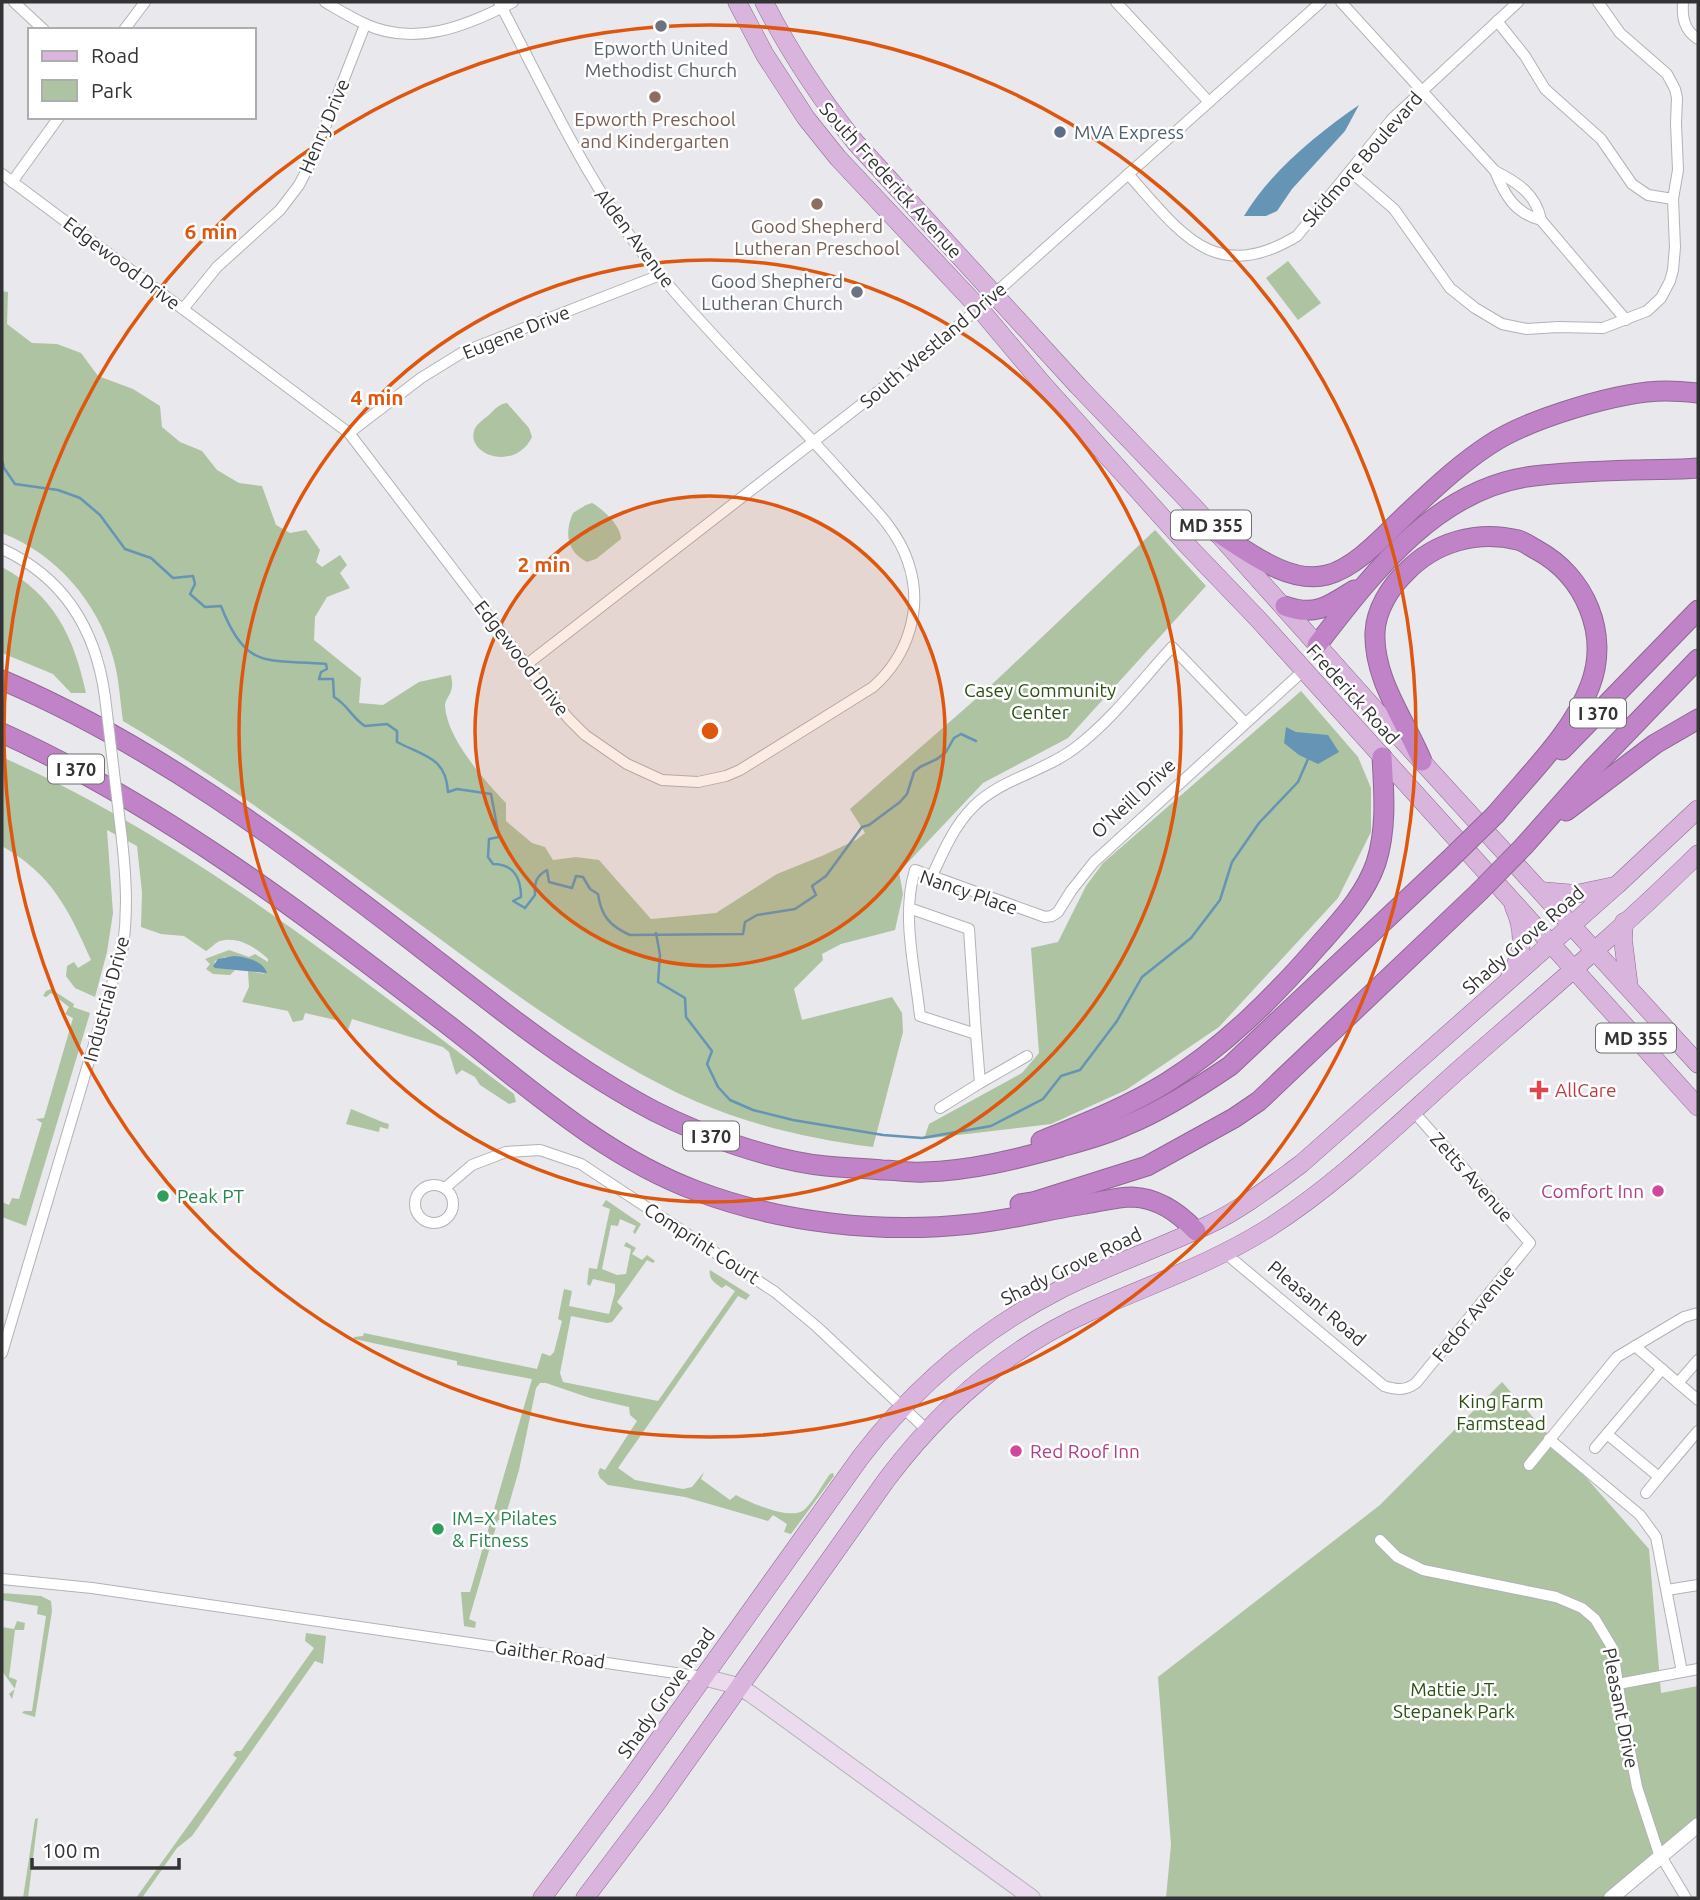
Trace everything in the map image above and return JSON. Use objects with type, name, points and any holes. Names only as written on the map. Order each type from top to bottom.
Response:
[{"type":"highway","points":[[1215,531],[1266,562],[1295,574],[1327,575],[1351,565],[1457,468],[1515,430],[1627,395],[1665,391],[1698,393]]},
{"type":"highway","points":[[1317,645],[1385,562],[1438,514],[1476,494],[1532,476],[1698,468]]},
{"type":"highway","points":[[1422,761],[1379,667],[1375,633],[1379,613],[1395,583],[1412,565],[1448,543],[1469,538],[1496,537],[1521,541],[1568,572],[1592,615],[1597,634],[1598,660],[1590,687],[1573,717],[1496,814]]},
{"type":"highway","points":[[1285,607],[1311,612],[1335,602],[1369,580]]},
{"type":"highway","name":"I 370","points":[[2,680],[97,726],[168,767],[352,895],[512,1018],[610,1086],[657,1112],[771,1155],[823,1166],[923,1172],[981,1166],[1031,1155],[1129,1125],[1230,1066],[1449,860],[1698,610]]},
{"type":"highway","name":"I 370","points":[[2,733],[136,803],[232,865],[326,931],[502,1066],[637,1153],[695,1177],[760,1198],[817,1210],[924,1217],[1033,1202],[1147,1166],[1234,1118],[1259,1101],[1479,892],[1698,659]]},
{"type":"highway","points":[[1529,840],[1655,744],[1698,719]]},
{"type":"highway","points":[[981,1166],[1090,1121],[1165,1083],[1214,1049],[1277,993],[1353,907],[1376,864],[1383,830],[1382,757]]},
{"type":"highway","points":[[502,1066],[575,1126],[644,1169],[699,1192],[780,1216],[870,1226],[923,1227],[971,1224],[1134,1197],[1170,1207],[1196,1231]]},
{"type":"main road","name":"South Frederick Avenue","points":[[737,2],[765,55],[812,125],[838,158],[979,308]]},
{"type":"main road","name":"South Frederick Avenue","points":[[764,2],[785,43],[825,104],[856,143],[993,295]]},
{"type":"main road","name":"Frederick Road","points":[[993,295],[1285,607],[1698,1064]]},
{"type":"main road","name":"Frederick Road","points":[[979,308],[1042,383],[1698,1107]]},
{"type":"main road","name":"O'Neill Drive","points":[[1303,671],[1317,645]]},
{"type":"main road","name":"Shady Grove Road","points":[[542,1898],[860,1458],[903,1406],[948,1362],[1000,1323],[1062,1289],[1196,1231],[1252,1201],[1301,1164],[1617,886],[1698,809]]},
{"type":"main road","points":[[585,1898],[659,1800],[887,1479],[927,1430],[971,1388],[1018,1350],[1088,1312],[1225,1253],[1267,1229],[1317,1193],[1574,969],[1698,854]]},
{"type":"main road","points":[[1541,891],[1576,894],[1617,886]]},
{"type":"main road","points":[[1507,982],[1517,965],[1522,945],[1521,923],[1510,898]]},
{"type":"main road","points":[[1624,922],[1623,940],[1629,988]]},
{"type":"main road","name":"Pleasant Road","points":[[1196,1231],[1225,1253]]},
{"type":"main road","name":"Gaither Road","points":[[703,1677],[738,1686],[1032,1898]]},
{"type":"street","points":[[14,2],[42,28]]},
{"type":"street","points":[[126,28],[145,2]]},
{"type":"street","points":[[324,2],[365,24],[401,33],[432,33],[460,27],[501,5],[513,2]]},
{"type":"street","points":[[1116,2],[1209,102]]},
{"type":"street","name":"South Westland Drive","points":[[526,664],[815,443],[979,308],[1321,2]]},
{"type":"street","points":[[1340,2],[1495,172],[1504,192],[1515,207],[1527,216],[1541,220]]},
{"type":"street","name":"Skidmore Boulevard","points":[[1128,174],[1177,229],[1204,248],[1235,256],[1256,255],[1278,247],[1297,236],[1392,119],[1518,2]]},
{"type":"street","points":[[1351,172],[1400,215],[1421,250],[1450,288],[1475,308],[1502,324],[1527,329],[1603,328],[1626,320],[1654,305],[1670,281],[1675,247],[1673,199],[1678,170],[1678,98],[1667,74],[1620,33],[1598,2]]},
{"type":"street","points":[[1683,2],[1686,27],[1690,34],[1698,39]]},
{"type":"street","name":"Alden Avenue","points":[[501,5],[596,185],[624,229],[660,275],[815,443]]},
{"type":"street","points":[[1497,21],[1525,56],[1545,89],[1601,139],[1632,184],[1648,195],[1673,199]]},
{"type":"street","name":"Henry Drive","points":[[183,309],[217,267],[280,210],[299,185],[313,158],[365,24]]},
{"type":"street","points":[[12,181],[58,119]]},
{"type":"street","points":[[1495,172],[1514,181],[1530,195],[1537,204],[1541,220],[1626,320]]},
{"type":"street","name":"Edgewood Drive","points":[[2,174],[349,433],[568,718],[596,743],[647,774],[676,782],[698,782],[740,770],[873,687],[894,664],[905,644],[913,621],[914,587],[908,562],[895,534],[815,443]]},
{"type":"street","name":"Eugene Drive","points":[[349,433],[421,378],[463,352],[660,275]]},
{"type":"street","name":"Industrial Drive","points":[[2,549],[33,567],[68,600],[92,643],[105,697],[127,894],[123,947],[2,1353]]},
{"type":"street","points":[[932,876],[960,822],[974,805],[989,794],[1072,750],[1093,733],[1172,647],[1245,723]]},
{"type":"street","name":"O'Neill Drive","points":[[1058,912],[1070,891],[1094,862],[1303,671]]},
{"type":"street","name":"Nancy Place","points":[[976,1034],[920,1016],[909,908],[910,887],[915,870],[1045,917],[1058,912]]},
{"type":"street","name":"Nancy Place","points":[[909,908],[969,929],[980,1083]]},
{"type":"street","points":[[940,1108],[1027,1056]]},
{"type":"street","name":"Zetts Avenue","points":[[1413,1111],[1530,1243]]},
{"type":"street","name":"Comprint Court","points":[[445,1188],[472,1165],[506,1152],[540,1150],[581,1164],[775,1292],[927,1430]]},
{"type":"street","name":"Fedor Avenue","points":[[1416,1383],[1530,1243]]},
{"type":"street","name":"Pleasant Road","points":[[1225,1253],[1384,1386],[1396,1390],[1408,1389],[1416,1383]]},
{"type":"street","points":[[1529,1465],[1614,1360],[1684,1317],[1698,1313]]},
{"type":"street","points":[[1634,1346],[1698,1400]]},
{"type":"street","points":[[1678,1383],[1698,1360]]},
{"type":"street","points":[[1595,1448],[1662,1369]]},
{"type":"street","points":[[1646,1493],[1698,1431]]},
{"type":"street","points":[[1607,1434],[1659,1476]]},
{"type":"street","points":[[1549,1439],[1645,1520],[1659,1542],[1682,1672]]},
{"type":"street","name":"Pleasant Drive","points":[[1380,1540],[1397,1557],[1423,1570],[1556,1597],[1582,1608],[1595,1619],[1613,1648],[1637,1787],[1661,1856],[1686,1898]]},
{"type":"street","name":"Gaither Road","points":[[2,1579],[92,1588],[703,1677]]},
{"type":"street","points":[[1667,1590],[1698,1585]]},
{"type":"street","points":[[1618,1684],[1698,1669]]},
{"type":"street","points":[[1611,1898],[1698,1825]]},
{"type":"green space","points":[[1288,261],[1321,303],[1298,320],[1266,278]]},
{"type":"green space","name":"Casey Community Center","points":[[2,291],[8,292],[7,324],[32,343],[57,344],[81,353],[98,376],[133,389],[160,406],[162,427],[180,442],[202,451],[217,470],[239,483],[262,486],[276,525],[290,533],[306,530],[320,550],[316,562],[322,567],[340,555],[347,565],[340,573],[350,588],[327,597],[315,617],[314,640],[361,678],[359,703],[383,705],[419,682],[451,675],[452,689],[445,704],[447,719],[468,759],[506,803],[506,821],[532,843],[545,847],[553,860],[576,857],[599,860],[651,919],[716,913],[777,874],[856,840],[865,833],[850,809],[985,691],[1155,530],[1206,586],[1068,738],[983,783],[899,872],[903,894],[895,930],[841,944],[822,954],[823,960],[794,989],[802,1020],[892,997],[902,1013],[903,1032],[873,1147],[782,1130],[738,1118],[695,1101],[593,1046],[494,979],[280,823],[123,721],[113,657],[106,636],[85,599],[72,582],[40,553],[2,533]]},
{"type":"green space","points":[[507,403],[529,428],[532,437],[524,448],[515,454],[504,457],[485,453],[474,440],[474,431],[495,409]]},
{"type":"green space","points":[[592,503],[611,518],[621,539],[596,559],[587,562],[575,553],[568,535],[573,513]]},
{"type":"green space","points":[[2,567],[35,591],[59,620],[75,654],[86,693],[71,693],[53,674],[2,653]]},
{"type":"green space","points":[[1301,691],[1358,757],[1371,788],[1371,832],[1338,898],[1219,1027],[1126,1090],[1051,1124],[924,1139],[929,1124],[1022,1073],[1039,1053],[1031,948],[1058,942],[1086,886],[1103,863]]},
{"type":"green space","points":[[2,757],[71,790],[203,868],[392,1002],[514,1094],[516,1102],[509,1104],[462,1070],[456,1075],[449,1052],[443,1047],[352,1019],[348,1030],[340,1021],[305,1013],[303,1020],[293,1022],[288,1011],[242,1002],[249,987],[248,971],[265,974],[225,957],[215,961],[214,967],[235,970],[230,975],[213,974],[206,969],[210,964],[205,959],[229,950],[249,957],[255,954],[268,962],[268,959],[253,947],[234,940],[220,941],[206,951],[184,936],[161,934],[141,927],[142,892],[137,846],[107,830],[113,913],[107,952],[95,997],[75,988],[66,976],[67,966],[74,962],[78,968],[91,960],[74,924],[57,894],[46,881],[2,846]]},
{"type":"green space","points":[[51,989],[74,1004],[73,1007],[90,1013],[26,1226],[2,1217],[2,1202],[9,1205],[12,1198],[19,1199],[42,1123],[36,1119],[44,1118],[73,1018],[65,1014],[69,1007],[51,993],[43,996]]},
{"type":"green space","points":[[351,1109],[389,1124],[388,1129],[380,1127],[379,1132],[346,1124]]},
{"type":"green space","points":[[606,1200],[641,1224],[635,1234],[633,1232],[636,1226],[620,1219],[618,1226],[611,1225],[602,1269],[617,1275],[626,1274],[631,1249],[624,1246],[626,1242],[636,1248],[632,1254],[642,1260],[647,1255],[655,1261],[653,1263],[647,1260],[617,1302],[623,1308],[612,1322],[571,1316],[560,1373],[563,1382],[658,1401],[735,1291],[726,1285],[722,1288],[711,1278],[710,1270],[750,1295],[746,1300],[738,1296],[618,1468],[635,1480],[683,1489],[692,1487],[704,1472],[701,1479],[730,1500],[736,1495],[770,1509],[790,1513],[804,1510],[830,1474],[833,1473],[834,1476],[791,1534],[784,1532],[787,1524],[773,1515],[768,1521],[685,1497],[608,1485],[598,1473],[600,1468],[605,1470],[637,1421],[630,1415],[629,1407],[540,1383],[536,1388],[519,1470],[504,1521],[498,1520],[469,1619],[476,1622],[475,1628],[464,1626],[461,1592],[470,1592],[532,1379],[457,1365],[457,1361],[354,1337],[363,1336],[364,1333],[537,1369],[542,1353],[550,1356],[554,1352],[562,1321],[558,1319],[564,1289],[572,1291],[569,1306],[609,1314],[615,1284],[593,1279],[590,1286],[587,1284],[589,1268],[597,1269],[610,1209],[602,1206]]},
{"type":"green space","name":"Mattie J.T. Stepanek Park","points":[[1502,1382],[1649,1549],[1661,1693],[1698,1686],[1698,1822],[1607,1898],[1166,1898],[1171,1845],[1158,1677],[1380,1505]]},
{"type":"green space","points":[[2,1593],[41,1596],[51,1601],[52,1611],[35,1717],[22,1713],[32,1711],[46,1616],[37,1614],[38,1606],[2,1600]]},
{"type":"green space","points":[[17,1621],[25,1623],[24,1630],[15,1630],[9,1677],[17,1680],[15,1689],[2,1671],[2,1627],[14,1629]]},
{"type":"green space","points":[[306,1633],[326,1636],[323,1664],[315,1661],[192,1836],[177,1848],[142,1898],[136,1898],[237,1758],[233,1755],[236,1751],[241,1751],[314,1648],[305,1641]]},
{"type":"green space","points":[[38,1818],[28,1898],[23,1898],[35,1819]]},
{"type":"water","points":[[1359,105],[1345,131],[1292,189],[1277,211],[1266,216],[1244,216],[1267,184],[1296,154]]},
{"type":"water","points":[[1286,727],[1296,732],[1328,735],[1339,752],[1318,764],[1299,755],[1284,743]]},
{"type":"water","points":[[234,956],[258,963],[267,973],[213,966],[218,959]]},
{"type":"waterway","points":[[2,460],[15,484],[58,490],[80,498],[100,515],[125,549],[151,558],[173,578],[193,576],[195,584],[190,594],[205,607],[221,606],[230,627],[250,652],[273,661],[326,664],[327,669],[321,672],[319,679],[333,679],[334,697],[365,726],[387,724],[397,731],[397,742],[432,759],[443,771],[448,792],[457,789],[491,794],[499,837],[489,839],[488,857],[493,864],[506,867],[515,874],[520,884],[521,897],[513,901],[525,908],[535,895],[538,877],[547,870],[549,882],[572,888],[576,876],[583,877],[590,889],[598,894],[601,908],[608,919],[630,935],[743,934],[745,922],[757,915],[795,909],[816,895],[812,886],[826,876],[862,827],[869,825],[900,802],[907,794],[914,772],[946,752],[954,738],[961,734],[976,741]]},
{"type":"waterway","points":[[656,933],[660,955],[658,982],[685,998],[686,1017],[712,1051],[707,1064],[718,1087],[730,1100],[753,1110],[793,1120],[883,1135],[922,1138],[991,1126],[1043,1099],[1061,1076],[1080,1070],[1117,1021],[1142,977],[1191,938],[1220,900],[1232,862],[1259,823],[1298,782],[1308,759]]},
{"type":"place","name":"Epworth United Methodist Church","points":[[661,26]]},
{"type":"place","name":"Epworth Preschool and Kindergarten","points":[[655,97]]},
{"type":"place","name":"MVA Express","points":[[1060,132]]},
{"type":"place","name":"Good Shepherd Lutheran Preschool","points":[[817,204]]},
{"type":"place","name":"Good Shepherd Lutheran Church","points":[[857,292]]},
{"type":"place","name":"AllCare","points":[[1539,1090]]},
{"type":"place","name":"Comfort Inn","points":[[1658,1191]]},
{"type":"place","name":"Peak PT","points":[[163,1196]]},
{"type":"place","name":"Red Roof Inn","points":[[1016,1451]]},
{"type":"place","name":"IM=X Pilates & Fitness","points":[[438,1529]]},
{"type":"park label","name":"King Farm Farmstead","points":[[1501,1412]]}]
